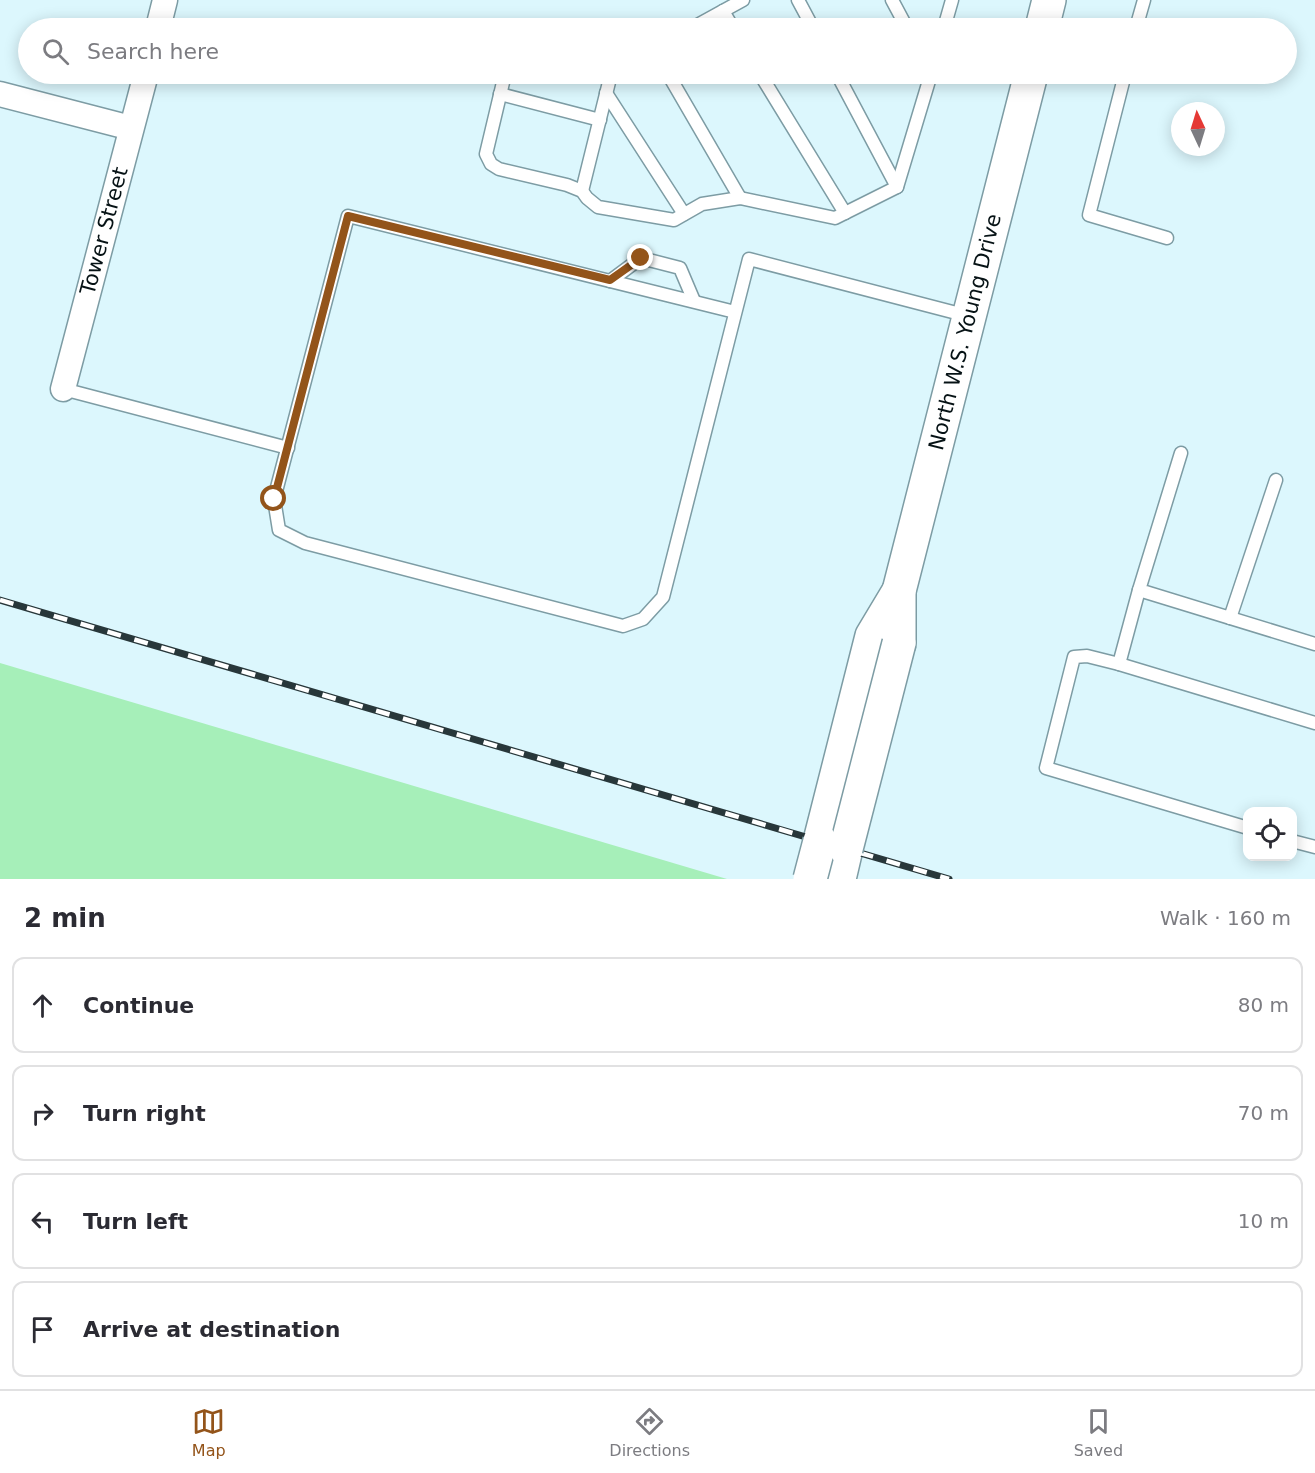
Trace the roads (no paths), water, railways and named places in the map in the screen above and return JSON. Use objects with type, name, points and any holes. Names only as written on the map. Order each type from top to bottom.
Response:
[{"type":"main road","points":[[1044,18],[1049,0]]},
{"type":"main road","name":"North W.S. Young Drive","points":[[810,879],[835,856],[885,640],[1028,84]]},
{"type":"street","points":[[160,18],[165,0]]},
{"type":"street","name":"Tower Street","points":[[63,389],[143,84]]},
{"type":"street","points":[[0,94],[131,128]]},
{"type":"lane","points":[[710,18],[743,0]]},
{"type":"lane","points":[[798,0],[808,18]]},
{"type":"lane","points":[[892,0],[902,18]]},
{"type":"lane","points":[[1139,18],[1144,0]]},
{"type":"lane","points":[[945,18],[948,1]]},
{"type":"lane","points":[[723,11],[727,18]]},
{"type":"lane","points":[[502,84],[486,154],[491,164],[499,170],[582,190],[587,198],[598,207],[674,220],[702,204],[740,198],[835,218],[897,187],[927,84]]},
{"type":"lane","points":[[582,190],[608,84]]},
{"type":"lane","points":[[674,84],[740,198]]},
{"type":"lane","points":[[766,84],[845,213]]},
{"type":"lane","points":[[842,84],[897,187]]},
{"type":"lane","points":[[1122,84],[1089,215],[1167,238]]},
{"type":"lane","points":[[606,93],[684,214]]},
{"type":"lane","points":[[500,94],[600,120]]},
{"type":"lane","points":[[735,312],[348,216],[274,499],[279,530],[305,543],[623,626],[643,618],[663,597],[749,259],[969,316]]},
{"type":"lane","points":[[610,280],[641,258],[680,268],[694,301]]},
{"type":"lane","points":[[63,389],[288,448]]},
{"type":"lane","points":[[1119,664],[1138,590],[1181,453]]},
{"type":"lane","points":[[1230,618],[1276,480]]},
{"type":"lane","points":[[1138,590],[1315,644]]},
{"type":"lane","points":[[1243,827],[1046,768],[1074,657],[1087,656],[1119,664],[1315,723]]},
{"type":"lane","points":[[1297,842],[1315,847]]},
{"type":"railway","points":[[0,600],[949,879]]}]
